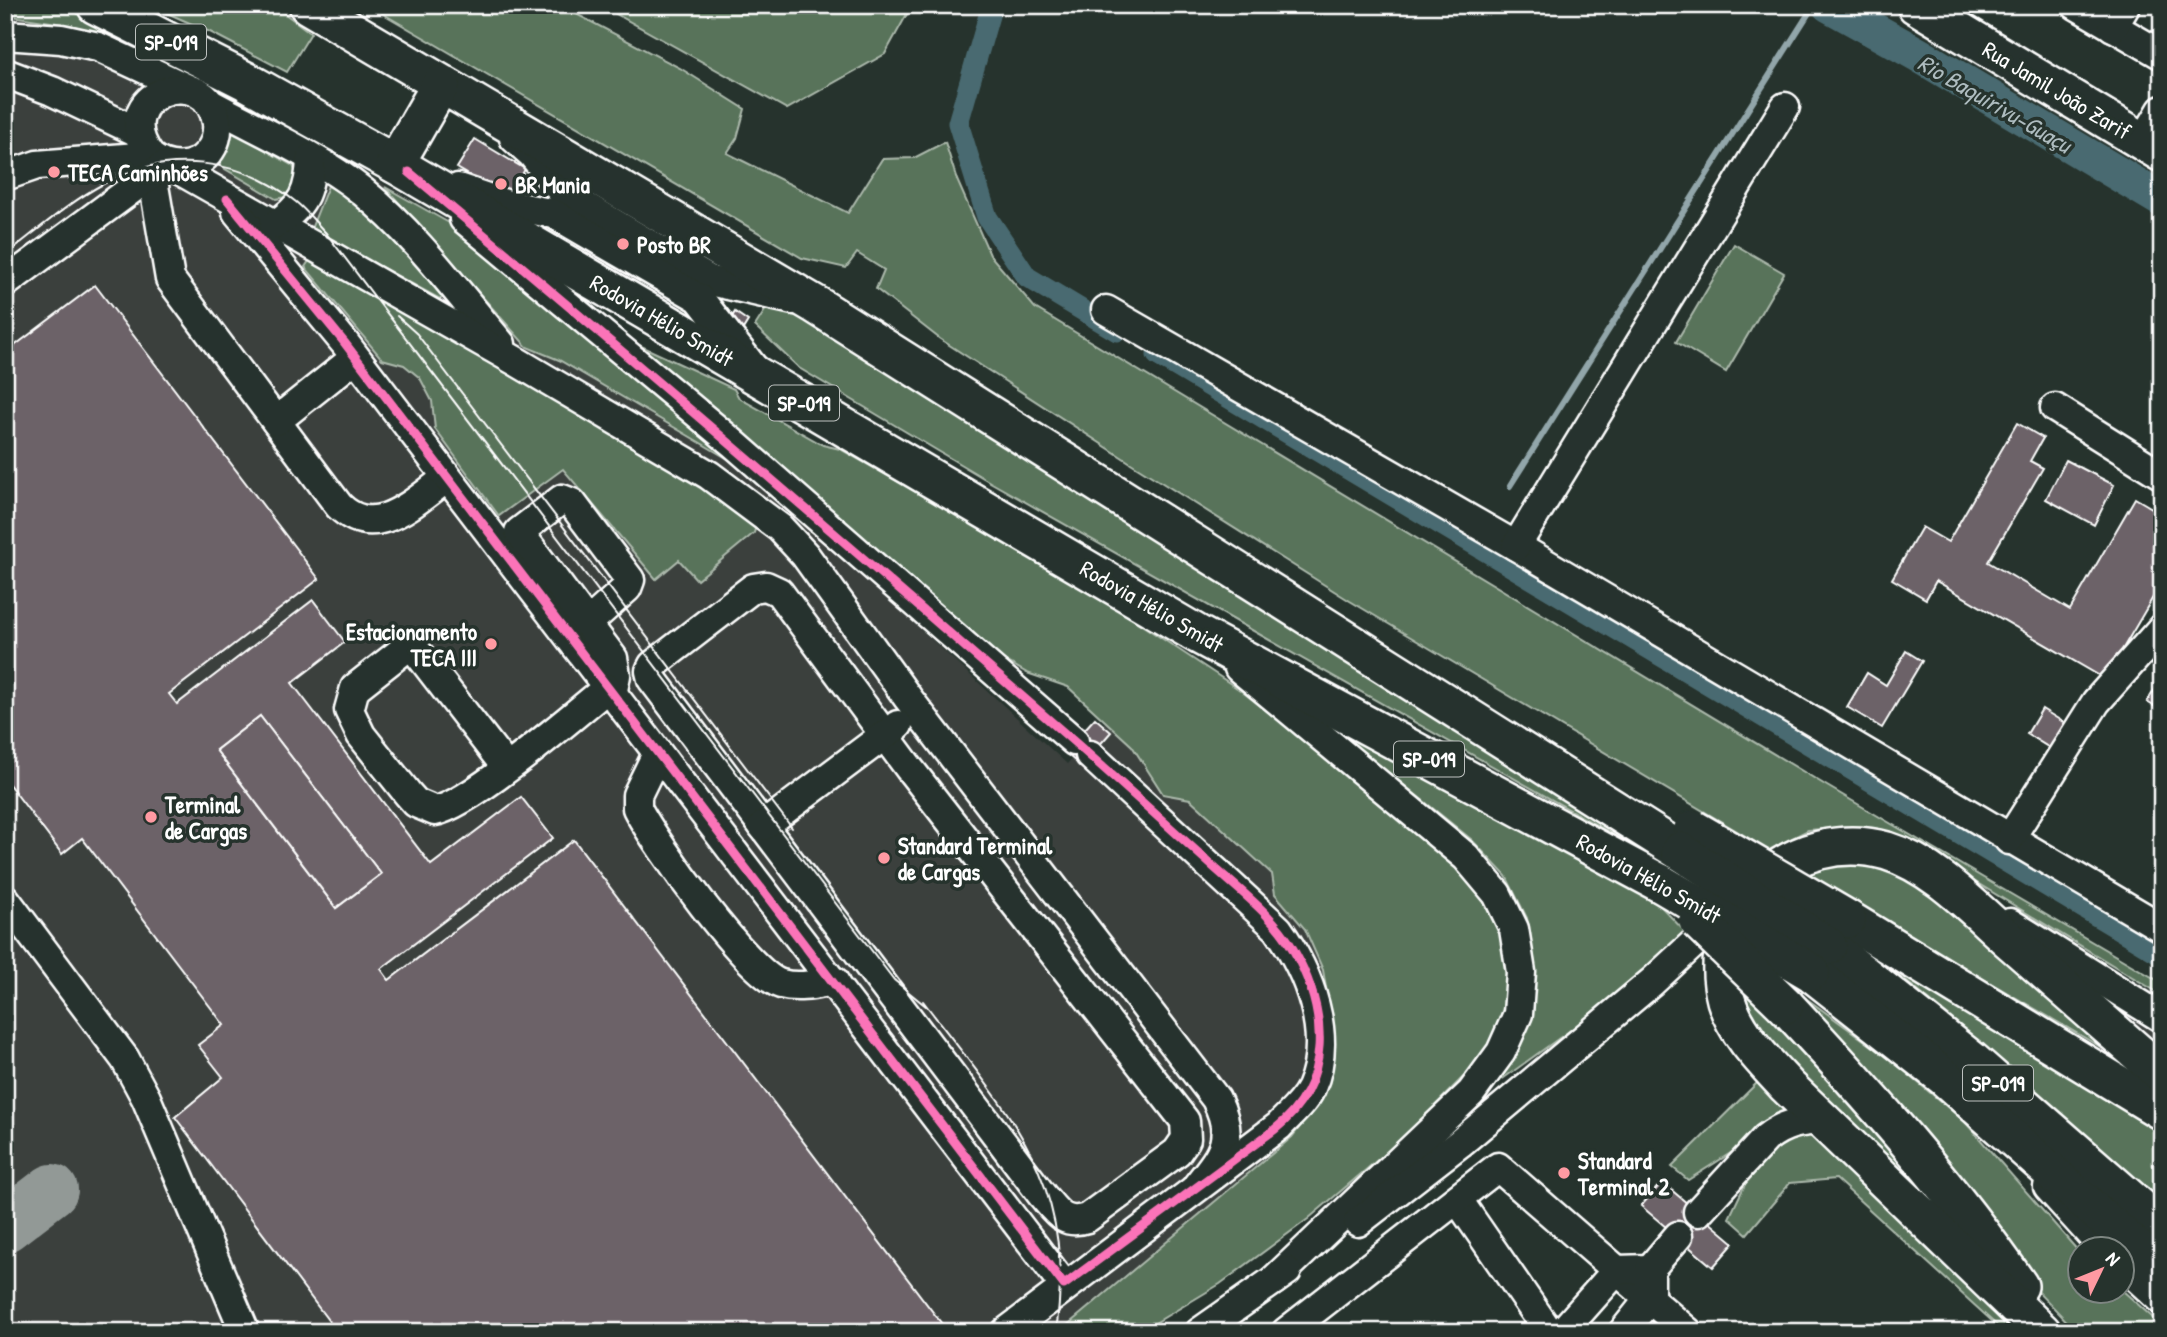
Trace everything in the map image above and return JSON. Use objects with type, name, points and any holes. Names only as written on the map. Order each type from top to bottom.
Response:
[{"type":"main road","name":"Rodovia Hélio Smidt","points":[[96,5],[246,80],[402,168],[1199,635],[1660,883],[1829,946],[1880,1023],[2162,1270]]},
{"type":"main road","name":"Rodovia Hélio Smidt","points":[[308,5],[816,305],[1380,661],[1686,840],[1829,946],[1970,1059],[2162,1227]]},
{"type":"main road","name":"Rua Jamil João Zarif","points":[[1916,5],[2153,147]]},
{"type":"main road","points":[[402,168],[441,84]]},
{"type":"main road","points":[[2042,1332],[1758,1055],[1738,1027],[1726,1000],[1724,959],[1728,938],[1744,897],[1785,863],[1811,850],[1863,846],[1917,862],[2162,1074]]},
{"type":"main road","points":[[1660,883],[1785,1005],[1872,1099],[1957,1202],[2052,1332]]},
{"type":"main road","points":[[1829,946],[2162,1111]]},
{"type":"street","points":[[2076,5],[2119,16],[2162,55]]},
{"type":"street","points":[[5,34],[61,39],[99,47],[199,96],[311,158],[360,190],[393,219],[514,360]]},
{"type":"street","points":[[5,72],[514,360],[709,475],[780,528],[805,555],[913,704],[1216,1099],[1227,1120],[1224,1150],[1197,1185]]},
{"type":"street","points":[[5,176],[13,170],[37,165],[156,159],[199,161],[209,153],[218,128],[199,96],[175,88],[151,97],[143,107],[156,159],[170,279],[339,506],[358,520],[370,522],[386,518],[447,478]]},
{"type":"street","points":[[1516,546],[1785,107]]},
{"type":"street","points":[[2153,147],[2162,110]]},
{"type":"street","points":[[274,225],[298,208],[311,176],[311,158]]},
{"type":"street","points":[[5,283],[156,159]]},
{"type":"street","points":[[402,168],[733,443],[1082,748],[1242,893],[1278,929],[1293,949],[1315,1006],[1320,1036],[1311,1087],[1301,1104],[1279,1125],[1064,1285],[1006,1332]]},
{"type":"street","points":[[227,199],[447,478],[589,622],[616,667],[609,691],[506,768],[446,809],[425,809],[408,794],[353,723],[349,710],[355,688],[411,644],[506,768]]},
{"type":"street","points":[[1106,310],[1343,449],[1516,546],[2009,840],[2162,928]]},
{"type":"street","points":[[276,421],[355,358]]},
{"type":"street","points":[[2055,408],[2162,475]]},
{"type":"street","points":[[514,545],[521,527],[558,500],[568,500],[630,580],[627,588],[589,622]]},
{"type":"street","points":[[514,545],[609,691],[834,981],[1064,1285]]},
{"type":"street","points":[[766,586],[779,592],[880,729],[1185,1121],[1186,1139],[1177,1152],[1087,1218],[1074,1222],[1063,1219],[759,820],[652,679],[649,671],[753,588],[766,586]]},
{"type":"street","points":[[2009,840],[2096,702],[2162,628]]},
{"type":"street","points":[[1199,635],[1466,857],[1497,894],[1514,929],[1521,972],[1518,1014],[1501,1052],[1471,1093],[1255,1293],[1222,1332]]},
{"type":"street","points":[[759,820],[913,704]]},
{"type":"street","points":[[657,754],[637,795],[637,808],[741,955],[779,984],[795,987],[834,981]]},
{"type":"street","points":[[1917,862],[2162,1018]]},
{"type":"street","points":[[1200,1332],[1363,1219],[1460,1143],[1652,982],[1744,897]]},
{"type":"street","points":[[5,899],[125,1059],[146,1098],[245,1332]]},
{"type":"street","points":[[1227,1120],[1242,1125],[1279,1125]]},
{"type":"street","points":[[1698,1212],[1766,1138],[1779,1128],[1801,1121],[1824,1120]]},
{"type":"street","points":[[1996,1122],[2053,1194],[2092,1236]]},
{"type":"street","points":[[1303,1326],[1497,1167],[1688,1332]]},
{"type":"street","points":[[1458,1200],[1549,1332]]},
{"type":"street","points":[[1623,1332],[1650,1297],[1650,1269],[1678,1237]]},
{"type":"street","points":[[1562,1332],[1617,1270],[1650,1269]]},
{"type":"street","points":[[2136,1277],[2162,1301]]},
{"type":"street","points":[[1188,1332],[1255,1293]]},
{"type":"shaded area","points":[[5,15],[70,25],[128,40],[161,54],[483,242],[820,537],[1067,764],[1106,721],[1132,746],[1163,794],[1190,799],[1272,874],[1275,894],[1305,929],[1323,970],[1330,1012],[1316,1106],[1292,1137],[1059,1332],[5,1332]]},
{"type":"shaded area","points":[[2137,982],[2162,997],[2162,1049],[2118,1011]]},
{"type":"green space","points":[[5,5],[63,5],[131,35],[128,40],[70,25],[5,15]]},
{"type":"green space","points":[[149,5],[273,5],[311,33],[287,72],[210,32]]},
{"type":"green space","points":[[368,5],[559,5],[680,68],[745,109],[737,138],[727,153],[848,213],[882,159],[914,158],[945,142],[957,180],[990,255],[1035,308],[1827,786],[2162,983],[2162,995],[1896,834],[1855,827],[1808,830],[1769,850],[1350,601],[940,339],[876,289],[884,270],[857,253],[846,268],[802,258]]},
{"type":"green space","points":[[600,5],[912,5],[885,54],[787,109]]},
{"type":"green space","points":[[229,129],[293,166],[299,181],[292,196],[276,199],[215,163]]},
{"type":"green space","points":[[328,186],[360,202],[447,296],[440,299],[311,229]]},
{"type":"green space","points":[[385,187],[483,242],[752,473],[559,360],[527,347]]},
{"type":"green space","points":[[1734,244],[1784,273],[1726,372],[1676,342]]},
{"type":"green space","points":[[311,258],[750,512],[757,522],[754,533],[697,580],[679,560],[656,579],[563,469],[499,516],[435,429],[432,401],[420,378],[404,365],[382,359],[305,267]]},
{"type":"green space","points":[[771,301],[1050,464],[1675,859],[1669,866],[990,482],[799,368],[755,326]]},
{"type":"green space","points":[[639,345],[734,389],[739,398],[823,445],[840,449],[1081,585],[1240,690],[1445,851],[1477,886],[1499,920],[1509,986],[1497,1030],[1475,1065],[1402,1139],[1308,1219],[1220,1284],[1140,1332],[1059,1332],[1292,1137],[1316,1106],[1330,1012],[1323,970],[1305,929],[1275,894],[1272,874],[1190,799],[1163,794],[1132,746],[1068,687],[1027,673],[992,653]]},
{"type":"green space","points":[[1327,723],[1652,897],[1689,936],[1654,970],[1472,1101],[1533,1002],[1535,964],[1527,918],[1506,876],[1472,840]]},
{"type":"green space","points":[[1806,864],[1903,865],[2116,1056],[1803,874]]},
{"type":"green space","points":[[1874,955],[2162,1118],[2162,1203],[1968,1032]]},
{"type":"green space","points":[[1738,977],[1969,1233],[1816,1095],[1747,1013]]},
{"type":"green space","points":[[1807,999],[1890,1059],[1965,1122],[2066,1237],[2066,1306],[2136,1306],[2136,1303],[2162,1326],[2162,1332],[2077,1332],[2009,1261],[1809,1014]]},
{"type":"green space","points":[[1759,1081],[1794,1113],[1688,1180],[1672,1167]]},
{"type":"green space","points":[[1788,1131],[1825,1137],[2031,1332],[2004,1332],[1836,1179],[1790,1183],[1747,1234],[1729,1218],[1760,1153]]},
{"type":"building","name":"BR Mania","points":[[475,139],[525,169],[510,199],[457,168]]},
{"type":"building","name":"Terminal de Cargas","points":[[95,285],[319,579],[169,694],[177,704],[313,600],[345,642],[292,683],[431,865],[521,797],[553,838],[381,969],[389,980],[574,840],[948,1332],[337,1332],[175,1117],[223,1077],[198,1045],[224,1025],[82,838],[62,854],[5,779],[5,353]],"holes":[[[260,716],[381,874],[336,908],[216,750]]]},
{"type":"building","points":[[735,312],[748,321],[740,334],[727,325]]},
{"type":"building","points":[[2017,423],[2043,438],[2030,461],[2043,468],[1988,562],[2070,610],[2135,498],[2162,514],[2162,582],[2105,679],[1936,581],[1926,599],[1892,579],[1922,527],[1948,542]]},
{"type":"building","points":[[2066,460],[2114,485],[2094,525],[2046,499]]},
{"type":"building","points":[[1906,651],[1922,661],[1882,728],[1847,707],[1867,673],[1886,685]]},
{"type":"building","points":[[2162,678],[2162,711],[2147,702]]},
{"type":"building","points":[[2042,709],[2068,725],[2053,750],[2027,734]]},
{"type":"building","points":[[260,716],[381,874],[336,908],[216,750]]},
{"type":"building","points":[[1095,718],[1111,732],[1081,766],[1064,752]]},
{"type":"building","points":[[1662,1182],[1734,1243],[1713,1267],[1641,1206]]},
{"type":"waterway","points":[[992,5],[958,123],[987,217],[1027,277],[1117,331]]},
{"type":"waterway","points":[[1510,486],[1814,5]]},
{"type":"waterway","name":"Rio Baquirivu-Guaçu","points":[[1829,5],[1919,55],[2162,200]]},
{"type":"waterway","points":[[1157,355],[2162,955]]},
{"type":"taxiway","points":[[5,1226],[52,1190]]},
{"type":"tram line","points":[[5,255],[66,208],[105,183],[153,166],[178,163],[228,168],[275,187],[296,202],[326,233],[894,980],[927,1007]]},
{"type":"tram line","points":[[397,316],[417,334],[792,828]]},
{"type":"tram line","points":[[923,1001],[1008,1115],[1030,1152],[1046,1190],[1056,1231],[1060,1278],[1056,1332]]},
{"type":"cycle path","points":[[227,199],[344,342],[1064,1285],[1274,1130],[1293,1111],[1307,1091],[1316,1068],[1318,1021],[1305,973],[1293,949],[1275,924],[1253,902],[1075,743],[734,447],[409,172]]},
{"type":"place","name":"TECA Caminhões","points":[[54,172]]},
{"type":"place","name":"BR Mania","points":[[501,184]]},
{"type":"place","name":"Posto BR","points":[[623,244]]},
{"type":"place","name":"Estacionamento TECA III","points":[[491,644]]},
{"type":"place","name":"Terminal de Cargas","points":[[151,817]]},
{"type":"place","name":"Standard Terminal de Cargas","points":[[884,858]]},
{"type":"place","name":"Standard Terminal 2","points":[[1564,1173]]}]
